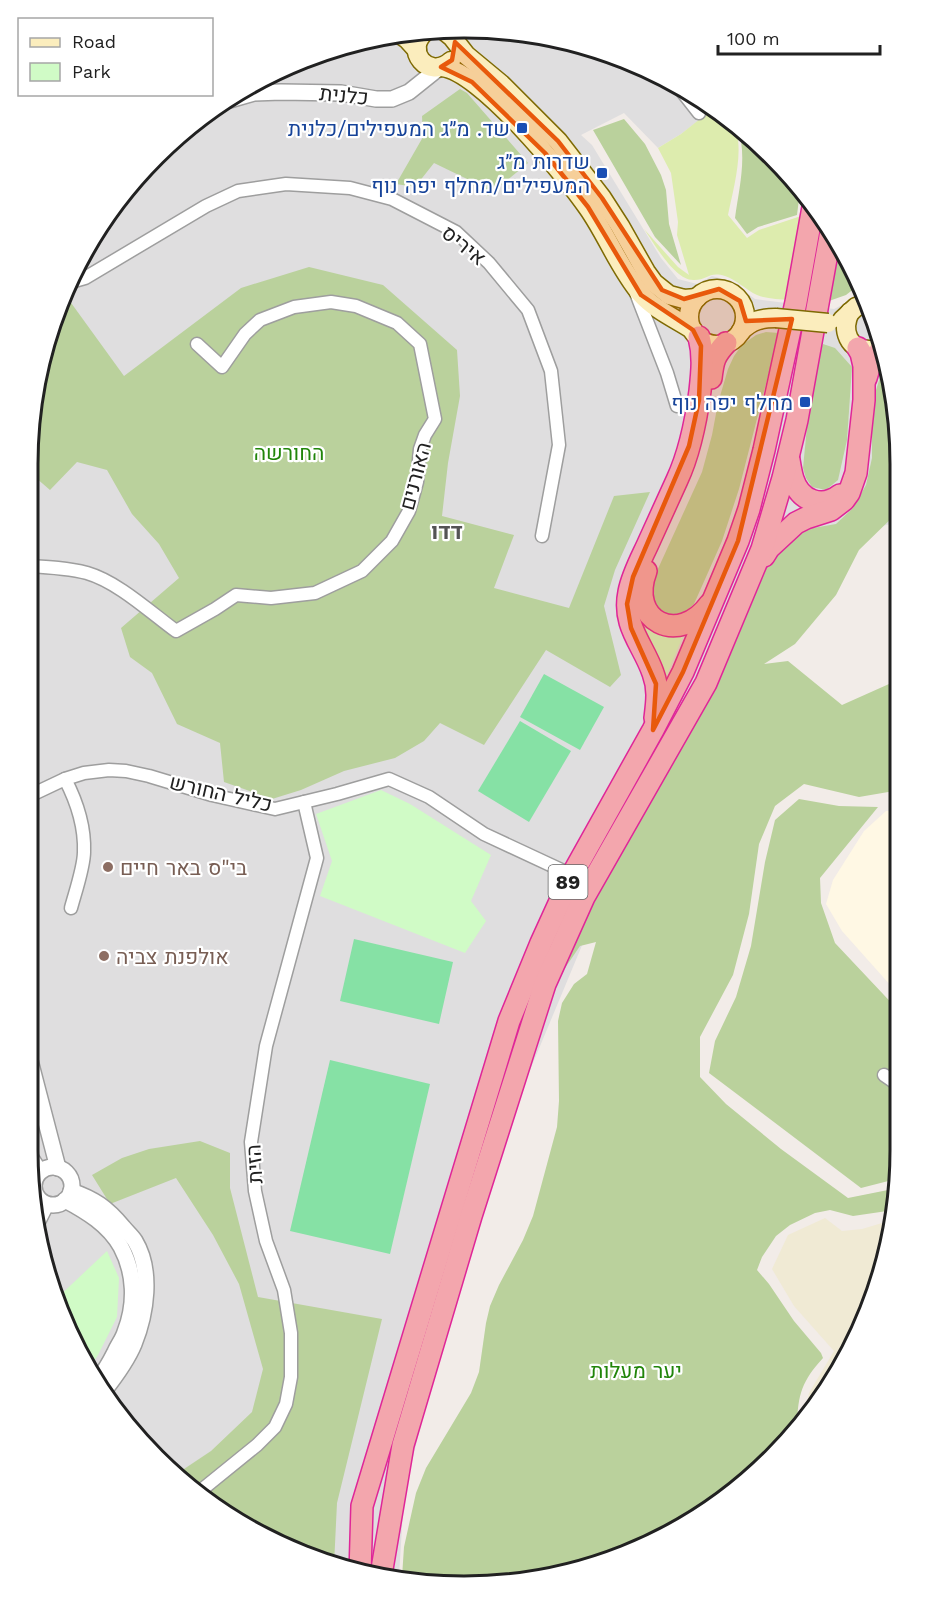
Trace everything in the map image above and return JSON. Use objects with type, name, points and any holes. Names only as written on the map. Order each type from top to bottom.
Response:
[{"type":"highway","name":"89","points":[[360,1563],[362,1506],[509,1021],[572,875],[683,672],[716,596],[745,520],[764,450],[796,302],[811,217]]},
{"type":"highway","name":"89","points":[[382,1568],[403,1445],[471,1216],[545,984],[584,897],[706,683],[762,549],[797,420],[829,244]]},
{"type":"highway","points":[[652,730],[658,695],[656,684],[649,663],[631,628],[627,604],[633,577],[678,478],[689,447],[699,400],[703,363],[701,346],[696,334]]},
{"type":"highway","points":[[716,596],[706,610],[695,618],[671,627],[661,624],[647,611],[641,591],[648,568],[693,469],[704,433],[714,359],[716,354],[734,337]]},
{"type":"highway","points":[[750,580],[769,548],[788,530],[806,518],[831,510],[849,493],[856,473],[864,385],[863,358],[853,342]]},
{"type":"highway","points":[[864,385],[869,368],[876,356]]},
{"type":"highway","points":[[788,456],[796,487],[807,497],[822,503],[836,498],[849,486],[856,473]]},
{"type":"main road","points":[[440,67],[452,60],[455,54],[449,38]]},
{"type":"main road","points":[[451,38],[466,55],[526,108],[576,164],[602,198],[654,283],[669,295],[684,300],[697,298]]},
{"type":"main road","points":[[418,40],[418,54]]},
{"type":"main road","points":[[408,41],[428,66],[456,71],[472,82],[514,120],[545,153],[588,207],[641,295],[707,342],[716,344],[734,337],[750,322],[771,318],[830,323],[839,327],[853,342],[866,351],[875,350]]},
{"type":"main road","points":[[696,334],[690,322],[692,305],[703,293],[719,289],[735,295],[744,308],[745,316],[734,337]]},
{"type":"main road","points":[[740,301],[751,310],[771,318]]},
{"type":"main road","points":[[830,323],[843,319],[860,306]]},
{"type":"main road","points":[[853,342],[845,328],[847,320],[860,307]]},
{"type":"street","name":"כלנית","points":[[399,97],[417,72],[418,54]]},
{"type":"street","name":"כלנית","points":[[254,93],[341,93],[376,99],[392,99],[409,92],[440,67]]},
{"type":"street","points":[[692,104],[699,113]]},
{"type":"street","name":"איריס","points":[[79,280],[206,206],[238,191],[286,184],[350,188],[392,199],[456,232],[489,263],[528,310],[551,371],[559,445],[542,536]]},
{"type":"street","points":[[631,281],[653,334],[677,406]]},
{"type":"street","name":"האורנים","points":[[38,566],[89,573],[120,588],[176,631],[236,595],[271,598],[315,593],[362,571],[392,541],[409,511],[417,482],[420,449],[435,419],[420,344],[397,323],[356,306],[331,302],[294,307],[260,320],[244,334],[222,367],[197,344]]},
{"type":"street","points":[[653,334],[655,322],[670,315]]},
{"type":"street","name":"כליל החורש","points":[[38,792],[84,773],[109,770],[126,771],[212,795],[275,809],[388,779],[429,797],[484,834],[572,875]]},
{"type":"street","points":[[65,779],[74,795],[82,822],[84,854],[71,908]]},
{"type":"street","name":"הזית","points":[[204,1488],[257,1445],[275,1426],[286,1404],[291,1377],[291,1333],[284,1290],[266,1241],[259,1211],[251,1142],[266,1046],[317,858],[304,802]]},
{"type":"street","points":[[884,1075],[890,1079]]},
{"type":"street","points":[[38,1091],[58,1168]]},
{"type":"street","points":[[38,1166],[41,1171]]},
{"type":"street","points":[[38,1176],[41,1171],[52,1167],[63,1170],[70,1179],[68,1196]]},
{"type":"street","points":[[68,1196],[107,1230],[120,1246],[131,1274],[133,1302],[126,1331],[102,1374]]},
{"type":"street","points":[[40,1199],[48,1204],[54,1204],[68,1196],[88,1197],[104,1207],[135,1242],[145,1268],[145,1306],[134,1346],[108,1386]]},
{"type":"street","points":[[43,1215],[48,1204]]},
{"type":"highlighted area","points":[[455,42],[558,141],[602,198],[662,290],[684,299],[719,289],[740,301],[746,321],[792,319],[738,541],[683,672],[653,730],[656,684],[631,628],[627,604],[633,577],[689,446],[699,400],[701,346],[693,330],[641,295],[588,207],[545,153],[472,82],[441,67],[452,60]]},
{"type":"shaded area","points":[[436,38],[492,38],[547,46],[601,60],[653,81],[704,111],[706,115],[658,148],[624,113],[581,135],[592,145],[661,258],[678,279],[697,284],[712,276],[730,281],[755,299],[834,309],[857,298],[876,354],[887,408],[890,436],[890,524],[850,533],[608,883],[523,1087],[437,1359],[404,1494],[399,1571],[354,1562],[301,1544],[275,1533],[227,1505],[162,1452],[126,1410],[109,1387],[81,1339],[60,1287],[46,1233],[38,1178],[38,436],[52,354],[81,275],[109,227],[126,204],[162,162],[183,143],[227,109],[275,81],[327,60],[408,41]]},
{"type":"shaded area","points":[[886,811],[890,811],[890,985],[842,931],[826,904],[833,880],[864,831]]},
{"type":"shaded area","points":[[825,1218],[842,1231],[862,1229],[884,1222],[868,1287],[847,1339],[806,1404],[809,1393],[834,1351],[794,1306],[772,1269],[788,1235]]},
{"type":"green space","points":[[460,89],[467,93],[528,163],[488,196],[465,178],[434,163],[415,187],[396,184],[423,137],[422,116]]},
{"type":"green space","points":[[703,111],[737,137],[737,168],[728,215],[747,238],[759,230],[801,216],[789,300],[761,296],[720,275],[712,275],[699,280],[687,279],[672,268],[644,229],[678,267],[689,275],[677,235],[678,222],[671,173],[658,148],[705,115]]},
{"type":"green space","points":[[624,119],[645,144],[661,175],[666,190],[669,224],[681,265],[655,237],[593,130]]},
{"type":"green space","points":[[740,139],[785,183],[799,200],[797,215],[758,227],[747,234],[735,218],[742,148]]},
{"type":"green space","points":[[838,259],[853,289],[846,295],[829,301]]},
{"type":"green space","name":"החורשה","points":[[309,267],[383,285],[457,350],[460,396],[448,463],[442,516],[514,535],[494,588],[569,608],[614,496],[650,492],[615,570],[604,606],[621,675],[610,687],[546,650],[484,745],[440,723],[424,741],[395,758],[344,771],[301,790],[272,799],[224,782],[220,743],[177,724],[152,673],[130,657],[121,628],[179,578],[159,544],[132,514],[107,470],[77,462],[50,490],[38,480],[38,436],[52,354],[70,301],[124,376],[241,288]]},
{"type":"green space","points":[[766,332],[779,333],[739,489],[722,541],[694,604],[681,616],[671,617],[661,613],[652,599],[652,582],[702,472],[728,369],[742,345],[756,335]]},
{"type":"green space","points":[[823,344],[835,348],[852,367],[847,440],[838,480],[826,490],[812,487],[803,468],[809,406],[818,354]]},
{"type":"green space","name":"יער מעלות","points":[[881,375],[890,436],[890,520],[859,550],[836,595],[795,644],[764,664],[788,661],[842,705],[890,684],[890,792],[859,797],[804,784],[775,806],[759,844],[749,914],[733,975],[700,1037],[700,1077],[726,1104],[781,1149],[848,1198],[889,1190],[886,1211],[853,1216],[830,1210],[815,1213],[790,1225],[776,1236],[762,1257],[757,1270],[823,1358],[802,1388],[798,1415],[766,1452],[724,1488],[701,1505],[653,1533],[574,1562],[492,1576],[436,1576],[402,1572],[404,1547],[416,1493],[426,1468],[471,1393],[479,1372],[490,1306],[533,1216],[557,1127],[558,1021],[562,1003],[574,984],[587,974],[596,942],[580,946],[550,990],[615,852],[690,734],[721,677],[771,557],[796,531],[836,524],[853,508],[866,485],[872,458],[872,420]]},
{"type":"green space","points":[[634,608],[665,634],[683,636],[666,677],[658,664]]},
{"type":"green space","points":[[544,674],[604,707],[580,750],[520,717]]},
{"type":"green space","points":[[520,721],[571,751],[529,822],[478,791]]},
{"type":"green space","points":[[381,790],[410,804],[491,855],[471,901],[486,921],[465,953],[320,896],[332,861],[316,814]]},
{"type":"green space","points":[[799,799],[839,806],[878,807],[820,878],[821,903],[835,943],[890,1001],[890,1181],[861,1188],[709,1073],[715,1041],[736,997],[751,946],[765,862],[775,820]]},
{"type":"green space","points":[[354,939],[453,962],[439,1024],[340,1001]]},
{"type":"green space","points":[[330,1060],[430,1084],[390,1254],[290,1231]]},
{"type":"green space","points":[[200,1141],[230,1153],[230,1188],[258,1297],[382,1319],[337,1503],[334,1556],[275,1533],[227,1505],[182,1470],[211,1451],[252,1412],[263,1369],[239,1284],[213,1235],[176,1178],[110,1204],[92,1175],[122,1158],[149,1149]]},
{"type":"green space","points":[[107,1251],[119,1278],[117,1317],[94,1361],[81,1339],[62,1293]]},
{"type":"place","name":"שד. מ״ג המעפילים/כלנית","points":[[522,128]]},
{"type":"place","name":"שדרות מ״ג המעפילים/מחלף יפה נוף","points":[[602,173]]},
{"type":"place","name":"מחלף יפה נוף","points":[[805,402]]},
{"type":"place","name":"בי\"ס באר חיים","points":[[108,867]]},
{"type":"place","name":"אולפנת צביה","points":[[104,956]]},
{"type":"district","name":"דדו","points":[[447,531]]}]
